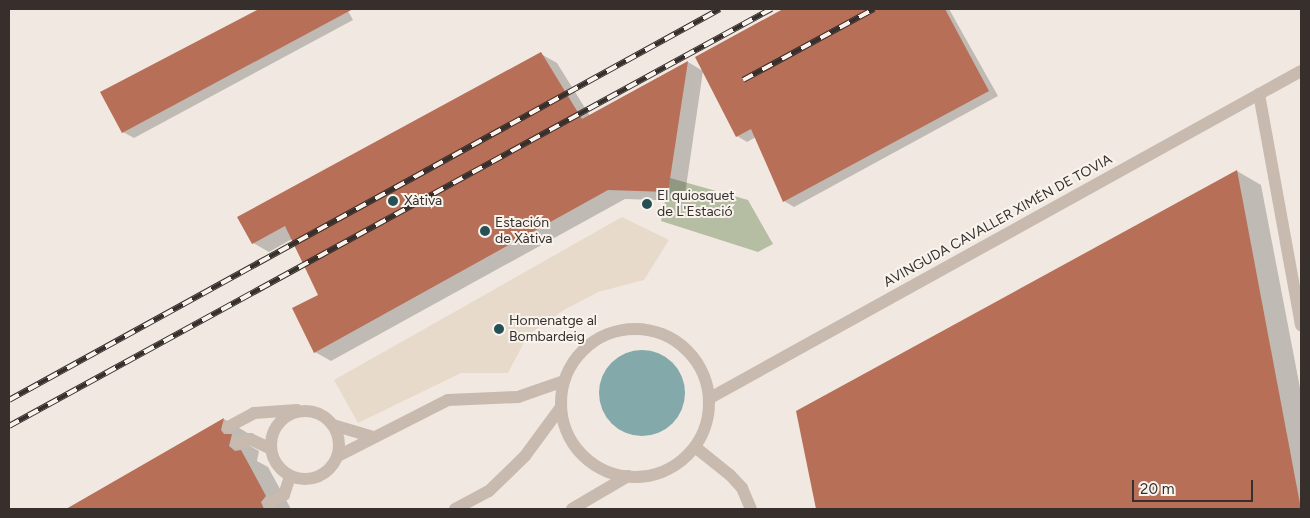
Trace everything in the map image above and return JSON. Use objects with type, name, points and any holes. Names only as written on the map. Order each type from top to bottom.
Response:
[{"type":"street","name":"AVINGUDA CAVALLER XIMÉN DE TOVIA","points":[[710,398],[1301,71]]},
{"type":"street","points":[[1259,94],[1301,325]]},
{"type":"street","points":[[646,328],[671,337],[691,353],[704,373],[710,398],[707,424],[695,447],[678,464],[653,475],[628,476],[602,470],[580,454],[566,432],[560,406],[564,381],[575,358],[596,339],[620,329],[646,328]]},
{"type":"street","points":[[338,456],[448,400],[518,397],[564,381]]},
{"type":"street","points":[[455,509],[489,490],[525,456],[560,406]]},
{"type":"street","points":[[228,427],[254,413],[304,410],[316,412],[333,425],[373,437]]},
{"type":"street","points":[[304,410],[284,419],[276,427],[271,449],[281,470],[290,476],[314,479],[333,466],[338,456],[338,434],[333,425]]},
{"type":"street","points":[[237,443],[250,439],[271,449]]},
{"type":"street","points":[[695,447],[730,475],[742,488],[751,509]]},
{"type":"street","points":[[269,503],[284,495],[290,476]]},
{"type":"street","points":[[572,509],[628,476]]},
{"type":"green space","points":[[670,178],[748,200],[773,244],[758,252],[661,221]]},
{"type":"shaded area","points":[[622,217],[669,240],[644,280],[598,292],[564,310],[528,335],[508,373],[461,373],[358,423],[334,380]]},
{"type":"water","points":[[642,350],[658,354],[672,363],[681,377],[685,393],[681,409],[672,423],[658,432],[642,436],[626,432],[612,423],[603,409],[599,393],[603,377],[612,363],[626,354]]},
{"type":"building","points":[[259,9],[353,9],[122,133],[100,92]]},
{"type":"building","points":[[783,9],[945,9],[989,91],[783,202],[751,129],[736,137],[695,57]]},
{"type":"building","points":[[541,52],[582,119],[688,61],[668,192],[608,190],[314,353],[292,308],[318,295],[285,226],[252,244],[237,217]]},
{"type":"building","points":[[1237,170],[1301,509],[816,509],[796,411]]},
{"type":"building","points":[[224,418],[221,430],[224,434],[232,434],[229,446],[235,451],[241,450],[252,470],[266,496],[261,502],[264,509],[66,509]]},
{"type":"railway","points":[[9,400],[720,9]]},
{"type":"railway","points":[[9,426],[771,9]]},
{"type":"railway","points":[[743,80],[874,9]]},
{"type":"place","name":"Xàtiva","points":[[393,201]]},
{"type":"place","name":"El quiosquet de L'Estació","points":[[647,204]]},
{"type":"place","name":"Estación de Xàtiva","points":[[485,231]]},
{"type":"place","name":"Homenatge al Bombardeig","points":[[499,329]]}]
